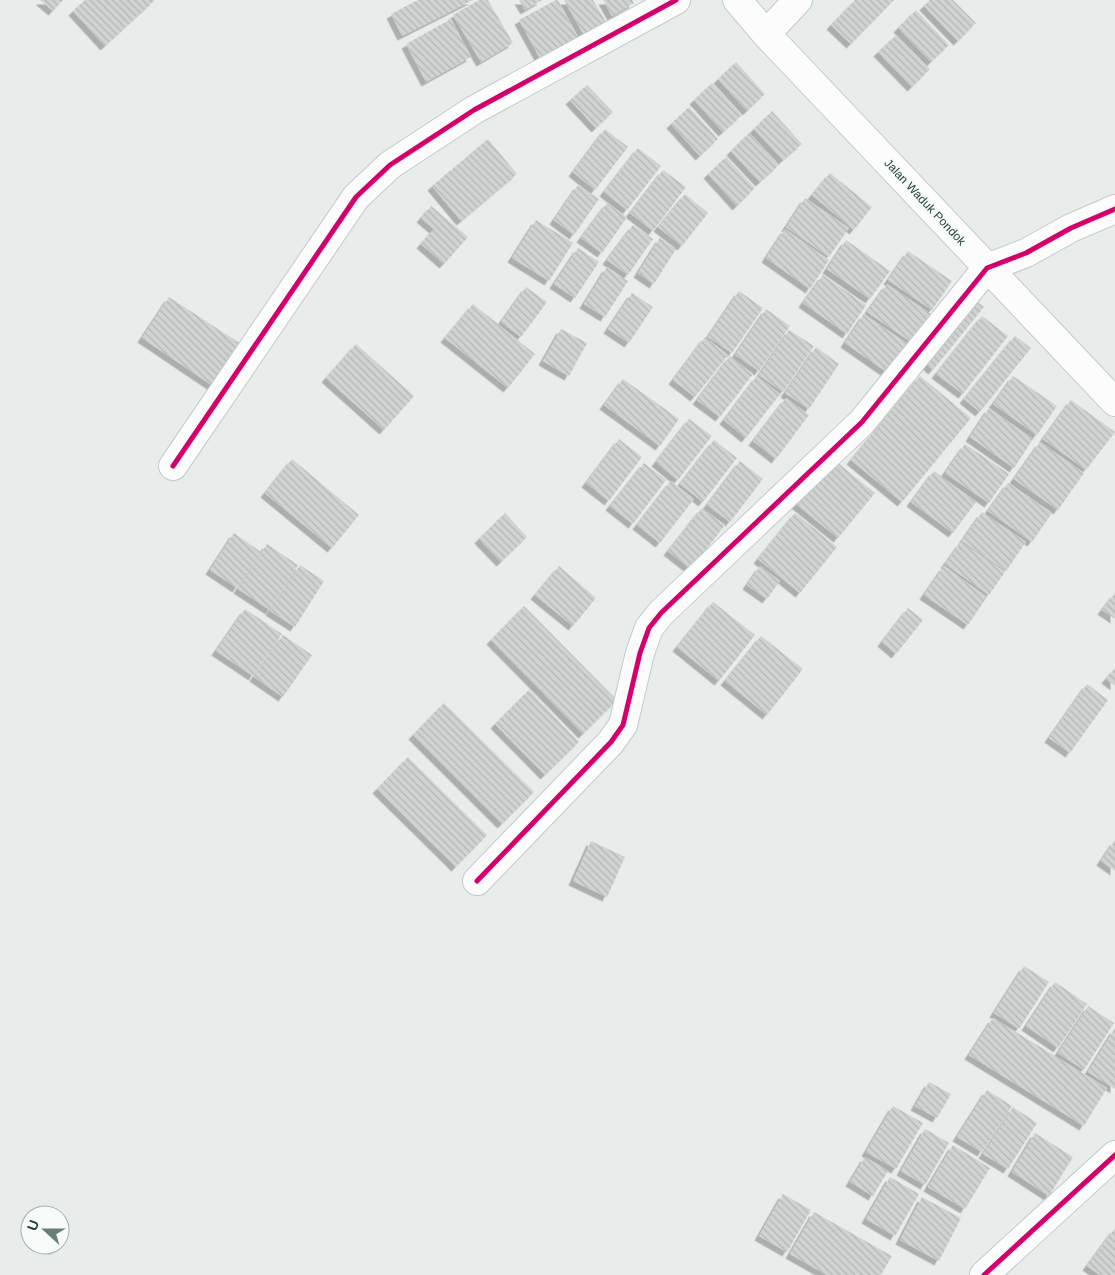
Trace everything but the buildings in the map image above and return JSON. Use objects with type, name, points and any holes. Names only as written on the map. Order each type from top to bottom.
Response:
[{"type":"street","points":[[173,466],[356,197],[390,165],[474,110],[676,0]]},
{"type":"street","name":"Jalan Waduk Pondok","points":[[737,0],[766,34],[1115,402]]},
{"type":"street","points":[[766,34],[798,0]]},
{"type":"street","points":[[477,881],[611,742],[623,725],[640,653],[649,628],[661,613],[862,422],[987,268],[1026,253],[1071,228],[1115,209]]},
{"type":"street","points":[[984,1275],[1115,1155]]},
{"type":"cycle path","points":[[173,466],[356,197],[390,165],[474,110],[676,0]]},
{"type":"cycle path","points":[[477,881],[611,742],[623,725],[640,653],[649,628],[661,613],[862,422],[987,268],[1026,253],[1071,228],[1115,209]]},
{"type":"cycle path","points":[[984,1275],[1115,1155]]}]
